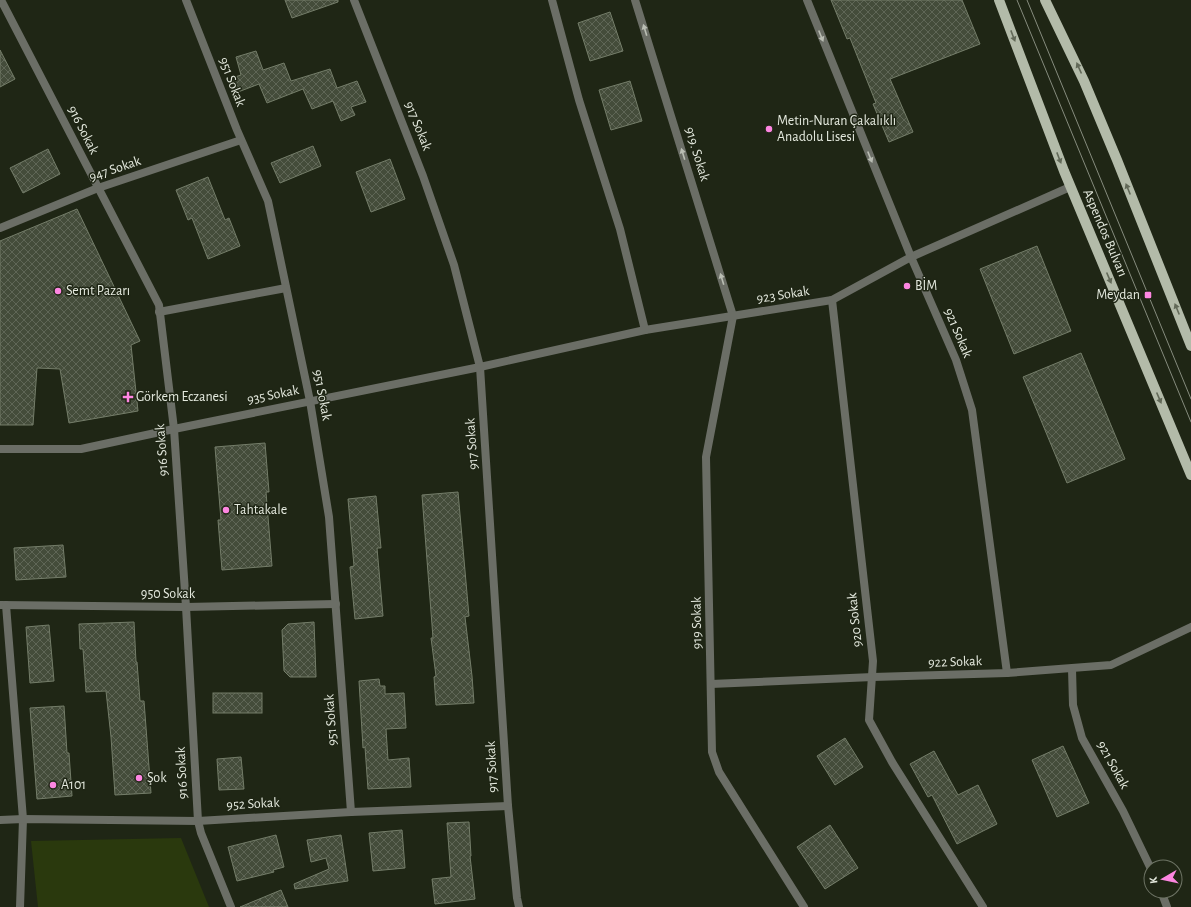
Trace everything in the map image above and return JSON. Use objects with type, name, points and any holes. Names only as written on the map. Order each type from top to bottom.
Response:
[{"type":"main road","name":"Aspendos Bulvarı","points":[[999,0],[1070,187],[1191,474]]},
{"type":"main road","points":[[1045,0],[1078,67],[1117,160],[1191,346]]},
{"type":"street","name":"916 Sokak","points":[[1,0],[159,305],[174,429],[198,820],[201,833],[231,907]]},
{"type":"street","name":"951 Sokak","points":[[186,0],[241,140],[268,201],[310,401],[329,516],[351,812]]},
{"type":"street","name":"917 Sokak","points":[[354,0],[423,176],[454,265],[480,367],[508,806],[519,907]]},
{"type":"street","points":[[552,0],[579,100],[620,229],[645,330]]},
{"type":"street","name":"919. Sokak","points":[[635,0],[733,316]]},
{"type":"street","name":"921 Sokak","points":[[807,0],[911,257],[956,360],[972,410],[1007,673]]},
{"type":"street","name":"947 Sokak","points":[[0,228],[98,188],[241,140]]},
{"type":"street","name":"923 Sokak","points":[[480,367],[645,330],[832,300],[911,257],[1070,187]]},
{"type":"street","points":[[159,312],[286,288]]},
{"type":"street","name":"920 Sokak","points":[[832,300],[873,661],[869,720],[892,762],[983,907]]},
{"type":"street","name":"919 Sokak","points":[[733,316],[706,457],[712,684],[712,752],[719,772],[804,907]]},
{"type":"street","name":"935 Sokak","points":[[0,449],[81,449],[480,367]]},
{"type":"street","name":"950 Sokak","points":[[3,605],[186,607],[336,604]]},
{"type":"street","points":[[3,605],[23,819],[20,907]]},
{"type":"street","name":"922 Sokak","points":[[712,684],[1007,673],[1111,665],[1191,628]]},
{"type":"street","name":"921 Sokak","points":[[1072,669],[1073,705],[1082,738],[1124,811],[1146,859]]},
{"type":"street","name":"952 Sokak","points":[[0,820],[198,820],[508,806]]},
{"type":"green space","points":[[181,838],[209,907],[38,907],[31,841]]},
{"type":"building","points":[[285,0],[338,0],[338,2],[292,18]]},
{"type":"building","points":[[831,0],[962,0],[980,44],[890,79],[913,132],[889,142],[873,104],[876,103],[850,38],[847,39]]},
{"type":"building","points":[[610,12],[623,51],[590,61],[578,23]]},
{"type":"building","points":[[0,50],[15,79],[0,87]]},
{"type":"building","points":[[256,51],[263,70],[284,63],[291,81],[330,69],[337,88],[357,81],[366,102],[351,107],[355,115],[341,121],[333,101],[312,109],[303,89],[267,103],[259,84],[238,92],[232,78],[241,75],[236,57]]},
{"type":"building","points":[[630,81],[642,121],[611,130],[599,90]]},
{"type":"building","points":[[313,146],[321,166],[280,183],[271,163]]},
{"type":"building","points":[[48,149],[60,174],[23,193],[10,168]]},
{"type":"building","points":[[390,159],[405,199],[371,212],[356,172]]},
{"type":"building","points":[[208,177],[225,220],[229,218],[240,246],[208,259],[192,218],[188,220],[176,190]]},
{"type":"building","name":"Semt Pazarı","points":[[77,209],[140,341],[131,345],[138,411],[69,423],[60,369],[37,368],[33,425],[0,425],[0,241]]},
{"type":"building","points":[[1037,246],[1071,331],[1014,354],[980,269]]},
{"type":"building","points":[[1081,353],[1125,459],[1067,483],[1023,377]]},
{"type":"building","points":[[265,443],[269,492],[266,492],[272,566],[222,570],[218,520],[221,520],[215,447]]},
{"type":"building","points":[[458,492],[469,616],[465,617],[474,703],[436,705],[434,677],[436,676],[431,638],[433,638],[422,495]]},
{"type":"building","points":[[376,496],[381,548],[377,548],[383,616],[355,619],[350,567],[354,566],[348,499]]},
{"type":"building","points":[[63,545],[66,577],[16,580],[14,548]]},
{"type":"building","points":[[134,622],[140,701],[144,701],[151,793],[115,795],[106,691],[86,692],[83,649],[80,649],[79,624]]},
{"type":"building","points":[[314,622],[316,677],[290,677],[284,671],[282,630],[288,624]]},
{"type":"building","points":[[49,625],[54,681],[30,683],[26,627]]},
{"type":"building","points":[[379,679],[380,686],[385,686],[385,694],[404,693],[406,728],[386,729],[388,760],[409,758],[411,787],[368,789],[365,747],[363,748],[359,681]]},
{"type":"building","points":[[213,693],[262,693],[262,713],[213,713]]},
{"type":"building","points":[[64,706],[72,796],[37,799],[30,708]]},
{"type":"building","points":[[845,738],[863,767],[835,785],[817,756]]},
{"type":"building","points":[[1063,746],[1089,803],[1057,817],[1032,760]]},
{"type":"building","points":[[934,751],[958,795],[978,785],[997,824],[957,844],[932,795],[928,797],[910,764]]},
{"type":"building","points":[[241,757],[244,789],[219,790],[217,759]]},
{"type":"building","points":[[469,822],[470,856],[475,899],[435,904],[432,879],[451,877],[447,823]]},
{"type":"building","points":[[830,825],[858,868],[825,889],[797,847]]},
{"type":"building","points":[[402,830],[405,868],[373,871],[369,833]]},
{"type":"building","points":[[276,835],[284,867],[273,870],[274,872],[237,881],[228,847]]},
{"type":"building","points":[[341,835],[348,881],[295,889],[294,884],[329,869],[326,858],[311,862],[307,840]]},
{"type":"building","points":[[281,890],[288,907],[240,907]]},
{"type":"tram line","points":[[1017,0],[1191,422]]},
{"type":"tram line","points":[[1027,0],[1191,399]]},
{"type":"place","name":"Metin-Nuran Çakalıklı Anadolu Lisesi","points":[[769,129]]},
{"type":"place","name":"BİM","points":[[907,286]]},
{"type":"place","name":"Semt Pazarı","points":[[58,291]]},
{"type":"place","name":"Meydan","points":[[1148,295]]},
{"type":"place","name":"Görkem Eczanesi","points":[[128,397]]},
{"type":"place","name":"Tahtakale","points":[[226,510]]},
{"type":"place","name":"Şok","points":[[139,778]]},
{"type":"place","name":"A101","points":[[53,785]]}]
